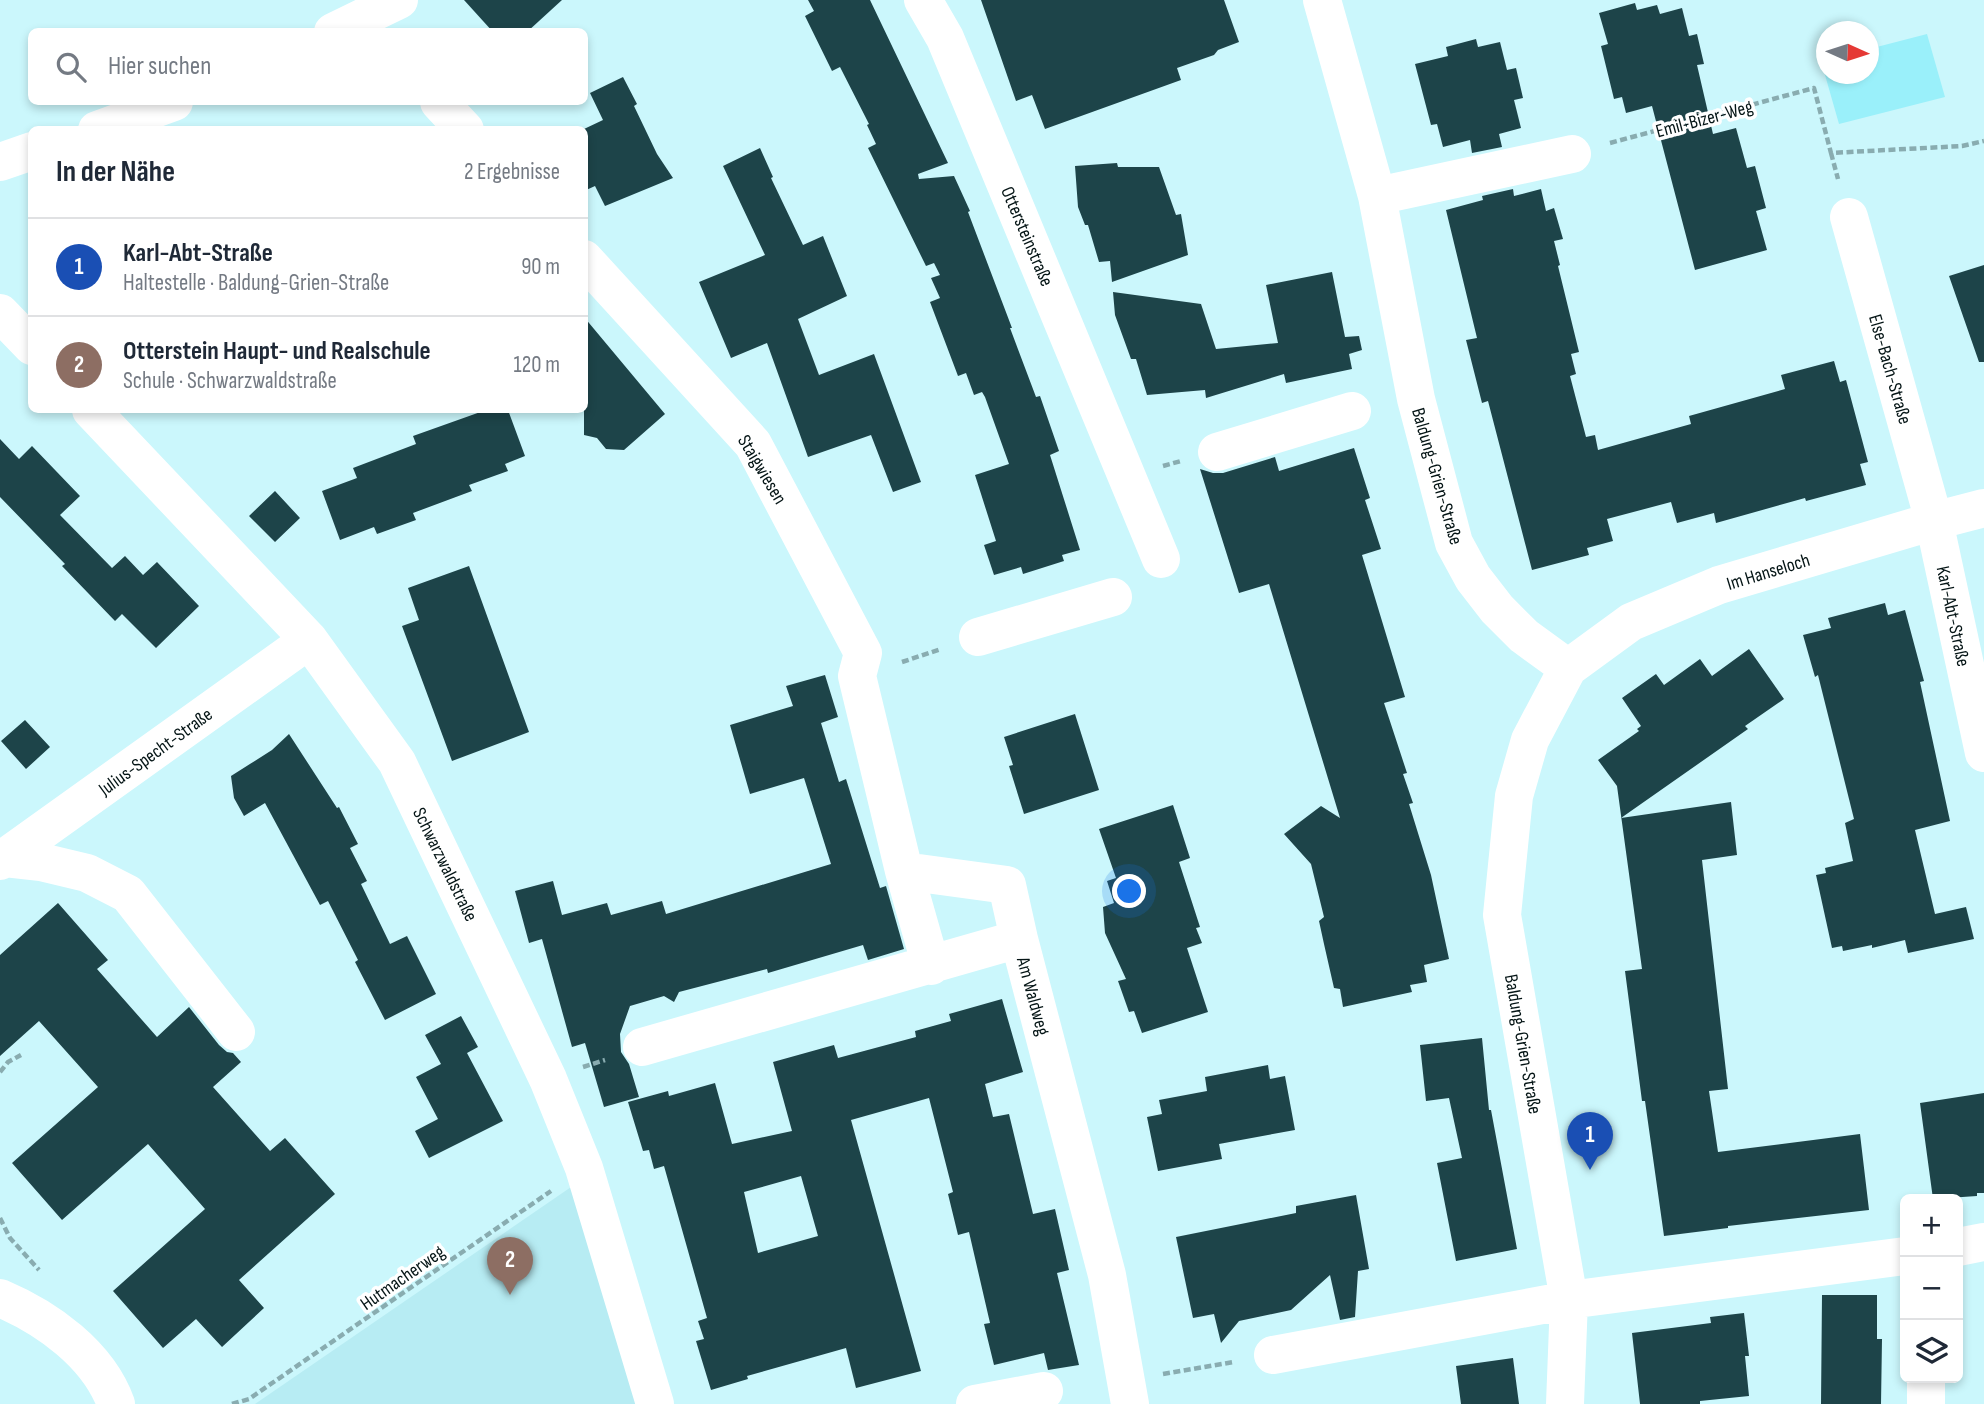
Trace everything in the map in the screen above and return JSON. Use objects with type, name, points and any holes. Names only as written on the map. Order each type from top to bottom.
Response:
[{"type":"street","points":[[357,27],[400,0]]},
{"type":"street","name":"Ottersteinstraße","points":[[923,0],[945,38],[1161,559]]},
{"type":"street","name":"Baldung-Grien-Straße","points":[[1322,0],[1377,196],[1416,399],[1454,543],[1474,578],[1497,609],[1524,636],[1567,668],[1530,740],[1514,796],[1502,915],[1569,1300],[1565,1404]]},
{"type":"street","points":[[108,126],[166,105]]},
{"type":"street","points":[[442,105],[461,126]]},
{"type":"street","points":[[0,162],[28,152]]},
{"type":"street","points":[[1377,196],[1572,154]]},
{"type":"street","name":"Else-Bach-Straße","points":[[1849,217],[1934,521]]},
{"type":"street","name":"Staigwiesen","points":[[588,263],[752,444],[863,653],[857,676],[904,871]]},
{"type":"street","points":[[0,313],[28,342]]},
{"type":"street","points":[[1217,452],[1352,411]]},
{"type":"street","name":"Schwarzwaldstraße","points":[[94,413],[309,640],[397,762],[548,1079],[584,1168],[655,1404]]},
{"type":"street","name":"Im Hanseloch","points":[[1567,668],[1631,622],[1719,585],[1984,508]]},
{"type":"street","name":"Karl-Abt-Straße","points":[[1934,521],[1984,753]]},
{"type":"street","points":[[978,637],[1113,597]]},
{"type":"street","name":"Julius-Specht-Straße","points":[[2,860],[309,640]]},
{"type":"street","points":[[2,860],[41,862],[87,873],[128,894],[236,1032]]},
{"type":"street","points":[[904,871],[931,966]]},
{"type":"street","name":"Am Waldweg","points":[[904,871],[1007,885],[1107,1275],[1128,1392]]},
{"type":"street","points":[[642,1047],[1019,939]]},
{"type":"street","points":[[1963,1246],[1984,1242]]},
{"type":"street","points":[[1273,1355],[1569,1300],[1900,1257]]},
{"type":"street","points":[[0,1298],[48,1324],[76,1346],[108,1385],[116,1404]]},
{"type":"street","points":[[1926,1383],[1926,1404]]},
{"type":"street","points":[[975,1404],[1044,1391]]},
{"type":"path","name":"Emil-Bizer-Weg","points":[[1572,154],[1814,88],[1831,153],[1962,146],[1984,141]]},
{"type":"path","points":[[1128,475],[1217,452]]},
{"type":"path","points":[[900,663],[978,637]]},
{"type":"path","points":[[548,1079],[642,1047]]},
{"type":"path","points":[[0,1072],[8,1062],[21,1055]]},
{"type":"path","name":"Hutmacherweg","points":[[232,1404],[249,1399],[584,1168]]},
{"type":"path","points":[[1128,1392],[1273,1355]]},
{"type":"shaded area","points":[[1927,34],[1945,97],[1839,124],[1828,84],[1879,84],[1879,46]]},
{"type":"shaded area","points":[[574,1185],[638,1404],[255,1404]]},
{"type":"building","points":[[464,0],[562,0],[531,28],[489,28]]},
{"type":"building","points":[[808,0],[870,0],[948,163],[918,174],[919,179],[954,176],[970,211],[968,212],[1010,328],[1036,397],[1040,396],[1059,451],[1050,455],[1080,550],[1062,555],[1064,561],[1023,574],[1021,567],[994,575],[984,545],[996,541],[975,475],[1009,464],[985,397],[982,392],[974,395],[966,373],[958,376],[930,302],[940,298],[931,278],[940,275],[934,263],[926,266],[868,148],[876,144],[867,125],[869,124],[840,67],[832,71],[805,16],[814,11]]},
{"type":"building","points":[[981,0],[1224,0],[1239,42],[1218,50],[1214,55],[1177,68],[1181,80],[1045,129],[1032,95],[1016,101]]},
{"type":"building","points":[[1635,3],[1637,10],[1657,5],[1660,14],[1682,8],[1689,36],[1697,34],[1704,64],[1697,65],[1713,134],[1736,128],[1747,168],[1755,166],[1766,208],[1756,211],[1767,250],[1695,270],[1652,106],[1626,113],[1622,97],[1614,99],[1601,46],[1608,44],[1599,13]]},
{"type":"building","points":[[1476,39],[1478,47],[1500,42],[1507,70],[1516,68],[1523,98],[1514,100],[1521,128],[1499,134],[1502,147],[1472,153],[1470,140],[1443,147],[1437,124],[1431,125],[1415,64],[1448,56],[1446,47]]},
{"type":"building","points":[[623,77],[657,154],[673,178],[605,206],[595,186],[588,189],[588,127],[603,120],[590,93]]},
{"type":"building","points":[[760,148],[773,177],[771,178],[803,245],[823,236],[847,296],[798,319],[819,375],[874,354],[921,482],[893,492],[871,435],[808,457],[767,343],[731,358],[699,282],[765,255],[723,166]]},
{"type":"building","points":[[1117,163],[1118,167],[1159,167],[1176,215],[1181,214],[1188,255],[1112,282],[1110,261],[1099,262],[1088,225],[1085,225],[1078,207],[1075,166]]},
{"type":"building","points":[[1513,189],[1514,196],[1541,189],[1546,211],[1554,208],[1563,239],[1554,241],[1560,265],[1558,266],[1579,352],[1571,354],[1576,374],[1570,376],[1586,437],[1595,435],[1598,450],[1691,424],[1689,416],[1785,389],[1781,375],[1834,361],[1840,382],[1846,380],[1868,462],[1860,464],[1866,485],[1806,501],[1805,498],[1716,523],[1714,513],[1677,523],[1671,502],[1607,519],[1613,541],[1587,548],[1589,555],[1532,570],[1488,401],[1482,403],[1466,340],[1477,338],[1446,210],[1483,200],[1482,196]]},
{"type":"building","points":[[1984,265],[1984,362],[1979,362],[1949,276]]},
{"type":"building","points":[[1332,272],[1345,337],[1359,336],[1362,350],[1349,354],[1352,369],[1286,383],[1284,374],[1206,398],[1205,390],[1147,395],[1136,359],[1131,359],[1115,315],[1113,292],[1201,304],[1216,349],[1278,343],[1266,285]]},
{"type":"building","points":[[588,322],[665,414],[624,450],[606,449],[597,438],[584,435],[584,413],[588,413]]},
{"type":"building","points":[[478,413],[509,413],[525,456],[505,464],[508,471],[469,485],[472,491],[413,513],[416,520],[377,534],[374,527],[340,540],[322,491],[357,478],[353,468],[416,444],[413,436]]},
{"type":"building","points":[[0,439],[19,459],[32,446],[80,496],[60,515],[112,568],[125,556],[143,575],[157,562],[199,606],[156,648],[122,614],[115,621],[0,497]]},
{"type":"building","points":[[1354,448],[1370,498],[1365,500],[1381,549],[1362,555],[1405,697],[1384,703],[1407,773],[1403,774],[1413,803],[1409,804],[1431,875],[1449,959],[1424,965],[1427,982],[1410,985],[1412,992],[1343,1007],[1340,989],[1334,988],[1324,944],[1319,921],[1324,917],[1311,864],[1284,834],[1321,806],[1340,818],[1269,584],[1239,593],[1200,469],[1223,473],[1275,457],[1279,471]]},
{"type":"building","points":[[275,491],[300,518],[275,542],[249,516]]},
{"type":"building","points":[[469,566],[529,732],[452,761],[402,626],[419,620],[408,588]]},
{"type":"building","points":[[1885,603],[1888,615],[1905,610],[1924,681],[1920,682],[1950,821],[1915,830],[1935,914],[1966,907],[1974,939],[1908,953],[1905,940],[1872,948],[1872,945],[1843,951],[1842,946],[1832,948],[1816,875],[1826,873],[1825,868],[1853,861],[1845,823],[1854,819],[1818,675],[1815,677],[1803,635],[1831,628],[1828,618]]},
{"type":"building","points":[[1749,649],[1784,699],[1745,726],[1748,729],[1621,818],[1617,786],[1598,760],[1639,731],[1637,729],[1641,726],[1622,698],[1656,674],[1664,685],[1700,659],[1712,676]]},
{"type":"building","points":[[825,675],[838,717],[821,723],[839,782],[846,779],[880,888],[886,886],[904,949],[868,960],[863,945],[768,973],[767,969],[679,992],[674,1002],[664,996],[630,1006],[620,1034],[621,1052],[629,1064],[639,1097],[604,1107],[585,1043],[572,1047],[542,939],[529,943],[515,891],[553,881],[562,915],[607,903],[611,915],[662,901],[666,914],[831,864],[804,778],[750,794],[730,725],[793,706],[786,686]]},
{"type":"building","points":[[1075,714],[1099,790],[1024,814],[1009,766],[1013,765],[1004,737]]},
{"type":"building","points":[[25,720],[50,747],[26,769],[1,741]]},
{"type":"building","points":[[289,734],[337,808],[339,807],[358,844],[350,848],[367,881],[361,884],[390,944],[407,936],[436,994],[385,1020],[328,901],[320,905],[265,803],[244,816],[234,798],[231,776],[272,750]]},
{"type":"building","points":[[1731,802],[1737,855],[1702,860],[1728,1089],[1709,1091],[1718,1152],[1860,1134],[1869,1210],[1664,1236],[1645,1101],[1642,1101],[1625,971],[1642,969],[1621,818]]},
{"type":"building","points":[[1173,805],[1190,858],[1179,862],[1200,927],[1196,928],[1202,943],[1187,948],[1208,1012],[1142,1033],[1134,1011],[1129,1012],[1118,981],[1126,979],[1105,933],[1103,907],[1114,903],[1107,881],[1116,878],[1099,829]]},
{"type":"building","points":[[58,903],[108,960],[97,969],[157,1037],[189,1007],[219,1045],[227,1052],[233,1053],[241,1062],[213,1087],[270,1151],[285,1138],[335,1194],[239,1280],[264,1308],[222,1347],[196,1319],[163,1348],[113,1291],[205,1209],[148,1144],[62,1220],[12,1163],[98,1087],[39,1021],[0,1056],[0,955]]},
{"type":"building","points":[[1002,999],[1023,1072],[985,1084],[993,1117],[1009,1114],[1033,1214],[1055,1209],[1069,1270],[1057,1273],[1079,1365],[1048,1370],[1044,1353],[994,1365],[984,1324],[990,1323],[969,1232],[958,1235],[948,1194],[953,1192],[929,1098],[851,1120],[921,1371],[856,1388],[846,1348],[747,1376],[748,1379],[711,1390],[696,1341],[704,1339],[698,1321],[707,1318],[664,1166],[654,1169],[649,1150],[643,1151],[628,1102],[668,1091],[669,1096],[715,1083],[732,1144],[792,1131],[773,1062],[834,1045],[838,1058],[916,1037],[915,1031],[951,1021],[949,1014]],"holes":[[[801,1176],[818,1236],[758,1253],[744,1192]]]},
{"type":"building","points":[[461,1016],[478,1047],[467,1053],[503,1121],[429,1158],[415,1131],[438,1119],[416,1077],[441,1064],[425,1035]]},
{"type":"building","points":[[1482,1038],[1489,1110],[1517,1249],[1456,1261],[1437,1163],[1462,1158],[1449,1098],[1426,1101],[1420,1045]]},
{"type":"building","points":[[1268,1065],[1270,1079],[1285,1076],[1295,1130],[1219,1144],[1222,1159],[1158,1171],[1147,1117],[1162,1114],[1159,1100],[1207,1091],[1205,1077]]},
{"type":"building","points":[[1984,1093],[1984,1193],[1963,1197],[1963,1194],[1932,1194],[1920,1103]]},
{"type":"building","points":[[1356,1195],[1369,1269],[1358,1271],[1355,1317],[1340,1320],[1330,1275],[1291,1310],[1239,1321],[1221,1343],[1214,1314],[1193,1318],[1176,1237],[1296,1213],[1296,1206]]},
{"type":"building","points":[[1822,1295],[1877,1295],[1877,1339],[1882,1339],[1881,1404],[1821,1404]]},
{"type":"building","points":[[1744,1313],[1749,1356],[1745,1356],[1749,1396],[1700,1401],[1700,1404],[1640,1404],[1632,1333],[1711,1323],[1710,1317]]},
{"type":"building","points":[[1513,1358],[1519,1404],[1461,1404],[1456,1366]]},
{"type":"place","name":"Karl-Abt-Straße","points":[[1590,1170]]},
{"type":"place","name":"Otterstein Haupt- und Realschule","points":[[510,1295]]}]
